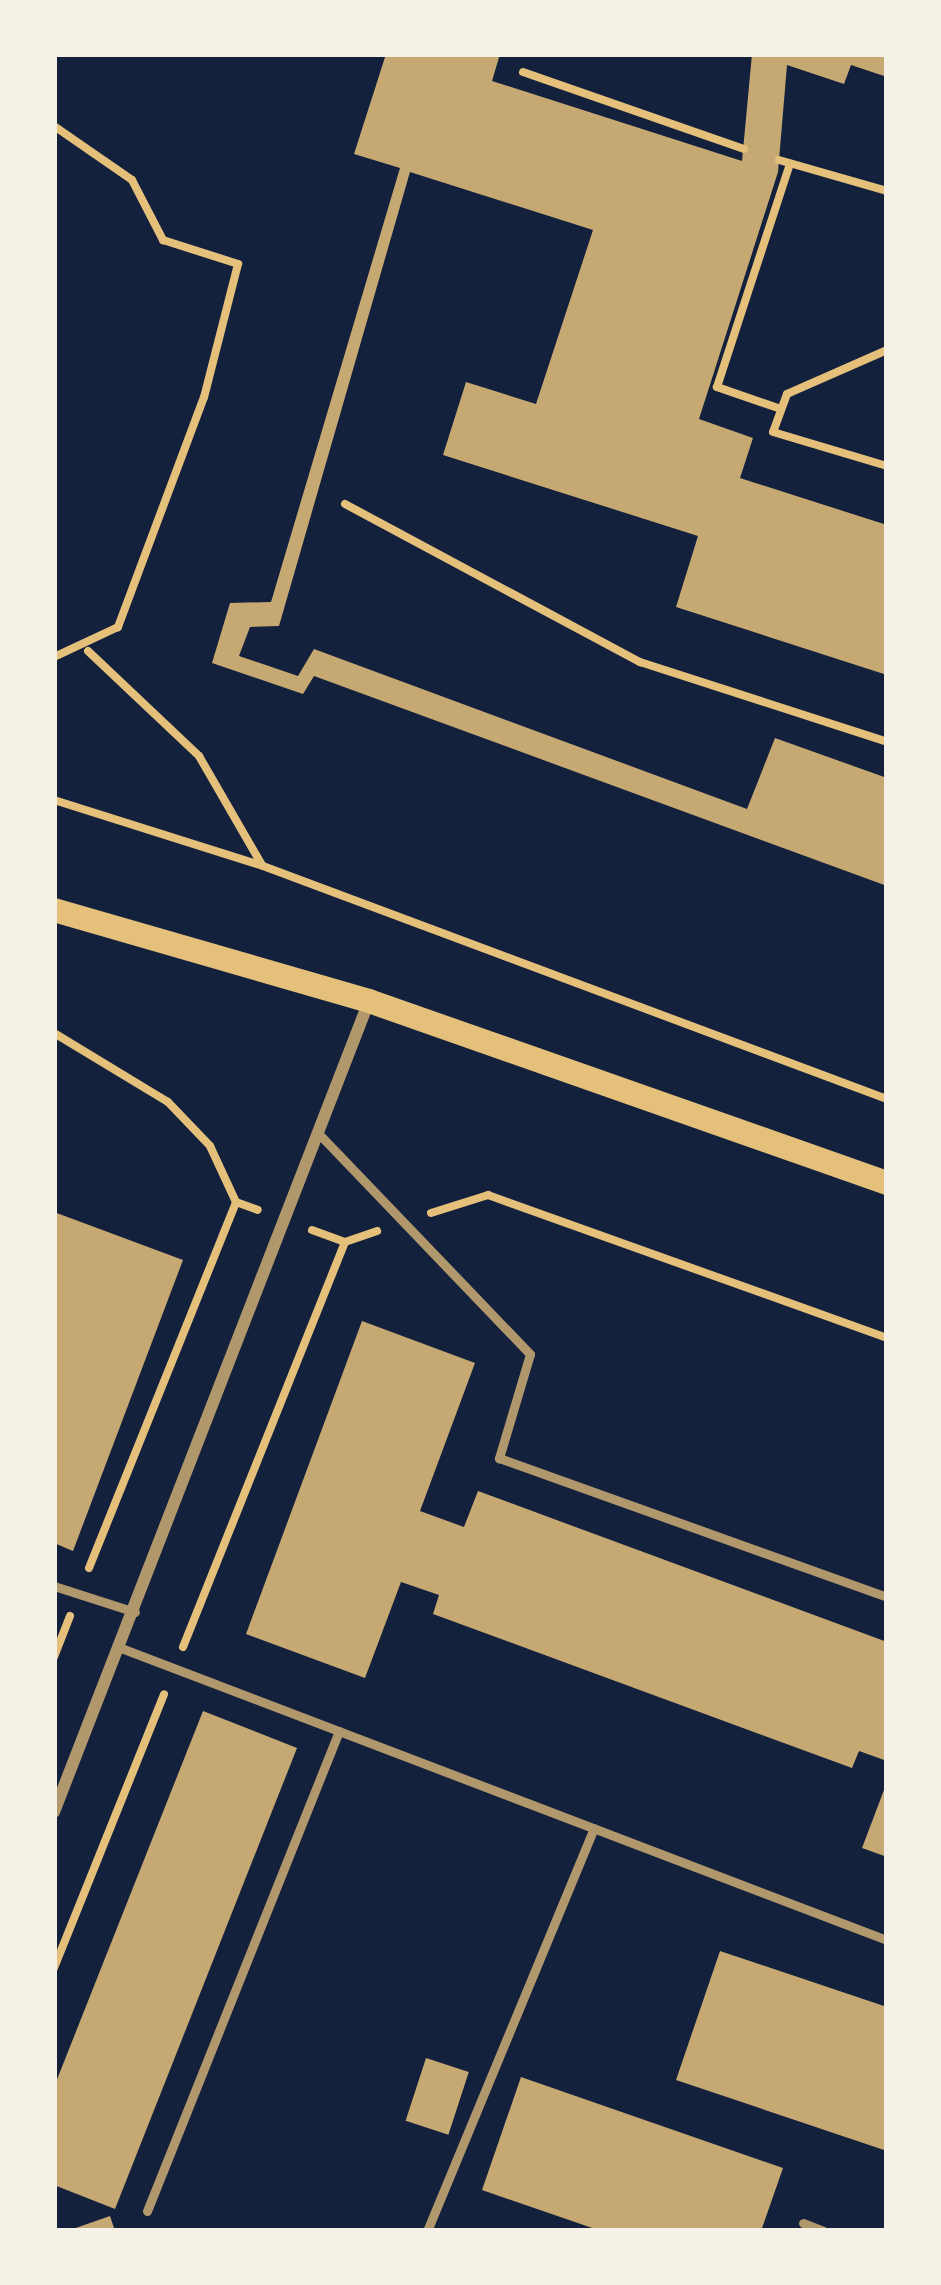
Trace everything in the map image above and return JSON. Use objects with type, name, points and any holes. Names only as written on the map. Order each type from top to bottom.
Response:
[{"type":"main road","points":[[54,910],[369,1001],[887,1183]]},
{"type":"street","points":[[54,1812],[369,1001]]},
{"type":"lane","points":[[319,1133],[530,1354],[500,1458],[887,1597]]},
{"type":"lane","points":[[54,1586],[135,1612]]},
{"type":"lane","points":[[121,1648],[887,1940]]},
{"type":"lane","points":[[147,2211],[338,1731]]},
{"type":"lane","points":[[427,2231],[594,1828]]},
{"type":"lane","points":[[803,2223],[824,2231]]},
{"type":"path","points":[[523,72],[743,149]]},
{"type":"path","points":[[54,126],[132,180],[163,240],[238,264],[204,398],[118,627],[88,651],[54,657]]},
{"type":"path","points":[[779,160],[887,191]]},
{"type":"path","points":[[781,410],[716,387],[790,164]]},
{"type":"path","points":[[887,350],[787,394],[773,432],[887,466]]},
{"type":"path","points":[[344,504],[640,662],[887,742]]},
{"type":"path","points":[[88,651],[199,757],[263,866]]},
{"type":"path","points":[[54,800],[263,866],[887,1099]]},
{"type":"path","points":[[54,1033],[168,1102],[210,1146],[236,1202],[345,1241],[488,1195],[887,1338]]},
{"type":"path","points":[[54,1657],[236,1202]]},
{"type":"path","points":[[54,1968],[345,1241]]},
{"type":"building","points":[[386,54],[500,54],[492,81],[742,161],[752,54],[887,54],[887,77],[851,65],[844,84],[787,65],[778,172],[699,419],[753,438],[740,478],[887,525],[887,675],[676,607],[698,536],[443,455],[466,382],[536,404],[593,230],[410,172],[279,626],[250,627],[239,656],[298,676],[314,649],[747,809],[775,738],[887,778],[887,886],[314,676],[303,694],[212,663],[230,603],[271,602],[400,168],[354,154]]},
{"type":"building","points":[[54,1212],[183,1260],[73,1551],[54,1543]]},
{"type":"building","points":[[362,1321],[475,1363],[420,1511],[464,1527],[478,1491],[887,1642],[887,1761],[859,1751],[852,1768],[433,1614],[439,1595],[401,1582],[365,1678],[246,1634]]},
{"type":"building","points":[[203,1711],[297,1748],[115,2209],[54,2185],[54,2087]]},
{"type":"building","points":[[887,1782],[887,1857],[862,1848]]},
{"type":"building","points":[[720,1951],[887,2007],[887,2151],[676,2080]]},
{"type":"building","points":[[426,2058],[469,2072],[448,2135],[406,2121]]},
{"type":"building","points":[[521,2077],[783,2168],[761,2231],[601,2231],[482,2190]]},
{"type":"building","points":[[110,2216],[115,2231],[70,2231],[70,2230]]}]
